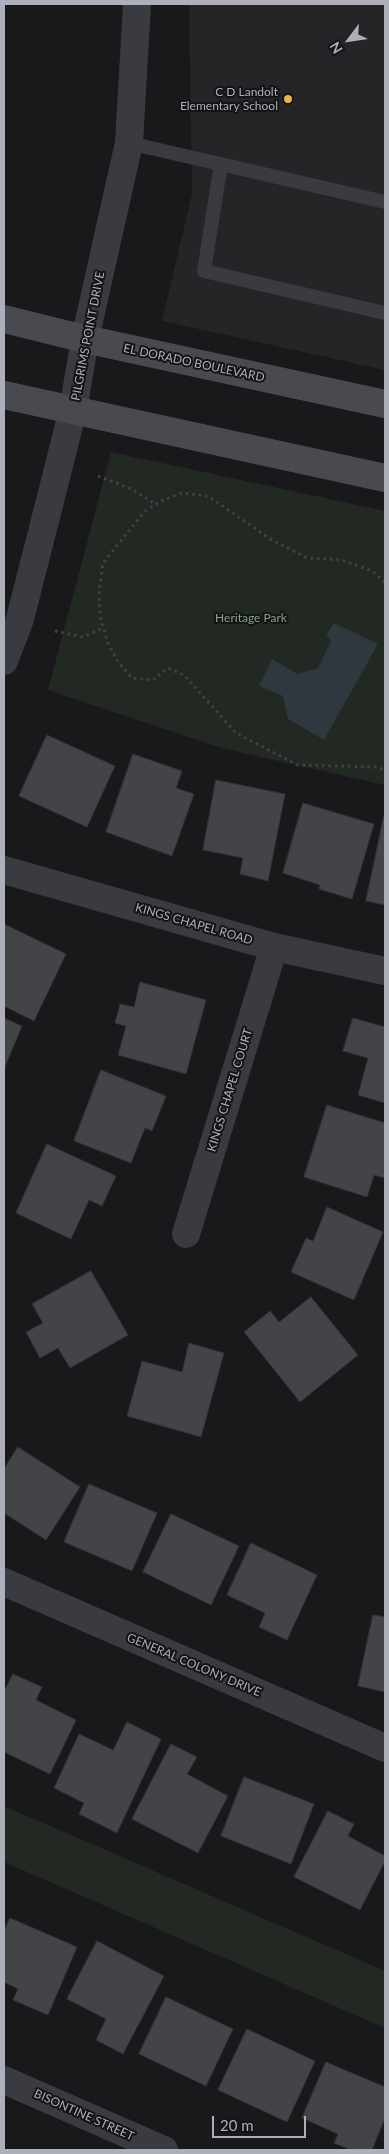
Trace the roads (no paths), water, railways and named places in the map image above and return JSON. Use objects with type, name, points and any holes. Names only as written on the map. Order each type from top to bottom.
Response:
[{"type":"main road","name":"EL DORADO BOULEVARD","points":[[4,319],[85,339],[385,404]]},
{"type":"main road","points":[[4,395],[385,478]]},
{"type":"street","name":"PILGRIMS POINT DRIVE","points":[[4,661],[20,619],[73,410],[85,339],[129,143],[137,4]]},
{"type":"street","name":"KINGS CHAPEL ROAD","points":[[4,870],[274,947],[385,971]]},
{"type":"street","name":"KINGS CHAPEL COURT","points":[[186,1234],[274,947]]},
{"type":"street","name":"GENERAL COLONY DRIVE","points":[[4,1582],[385,1748]]},
{"type":"street","name":"BISONTINE STREET","points":[[4,2080],[164,2150]]},
{"type":"lane","points":[[129,143],[385,202]]},
{"type":"lane","points":[[221,164],[204,271],[385,312]]},
{"type":"place","name":"C D Landolt Elementary School","points":[[288,99]]},
{"type":"park label","name":"Heritage Park","points":[[251,618]]}]
